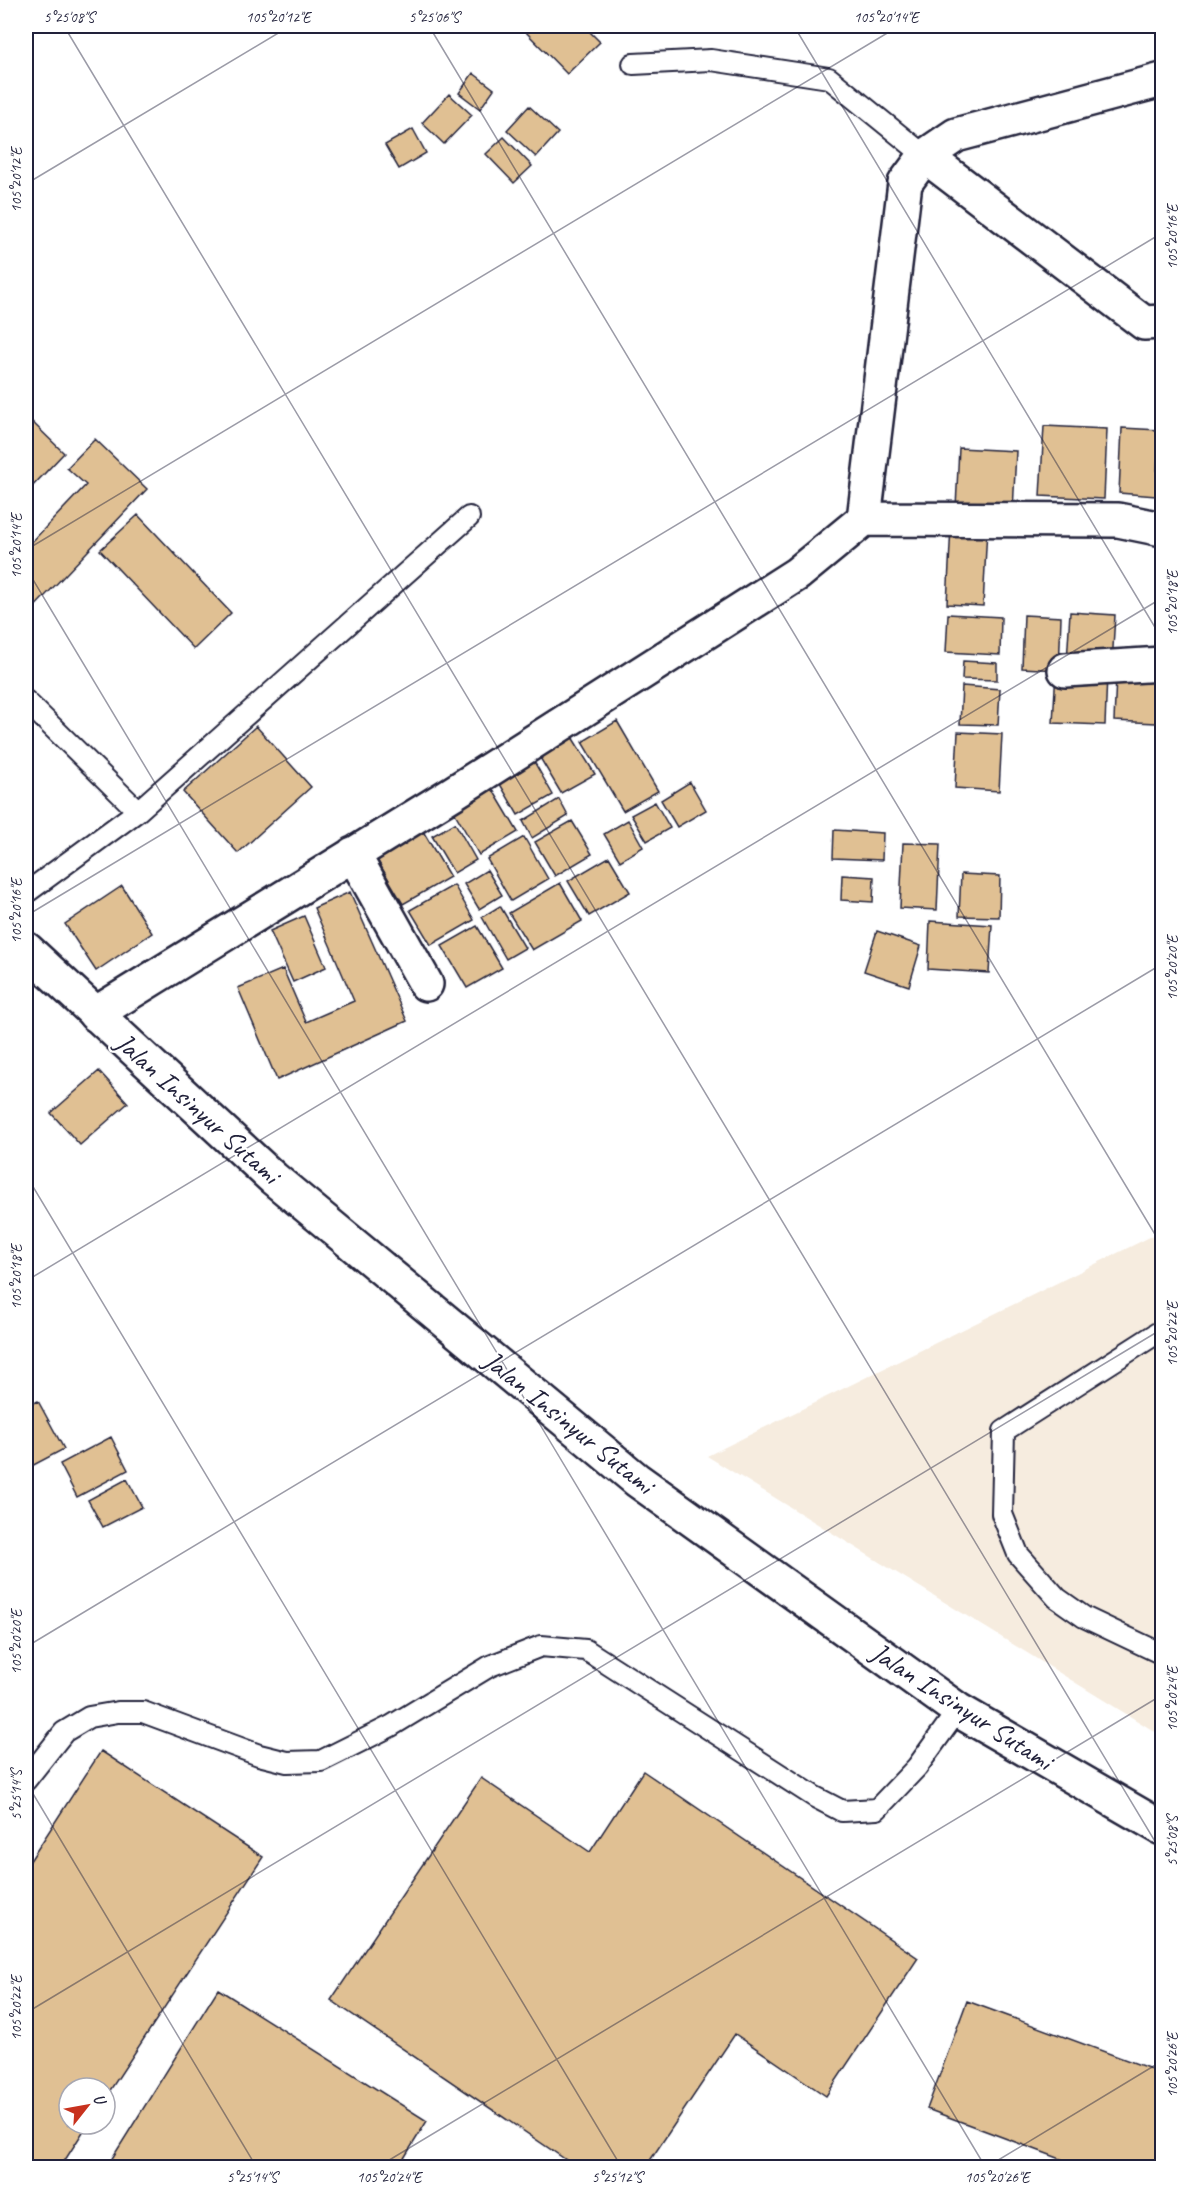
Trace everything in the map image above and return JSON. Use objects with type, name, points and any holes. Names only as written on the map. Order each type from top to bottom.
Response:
[{"type":"main road","points":[[864,519],[905,183],[925,156],[956,135],[1162,80]]},
{"type":"main road","points":[[925,156],[1144,323],[1162,322]]},
{"type":"main road","points":[[95,1014],[797,574],[864,519],[1118,520],[1162,529]]},
{"type":"main road","points":[[1065,670],[1162,664]]},
{"type":"main road","points":[[353,854],[426,984]]},
{"type":"main road","name":"Jalan Insinyur Sutami","points":[[28,957],[95,1014],[273,1178],[637,1480],[958,1710],[1162,1828]]},
{"type":"lane","points":[[633,64],[711,60],[829,78],[925,156]]},
{"type":"lane","points":[[26,893],[138,811],[470,518]]},
{"type":"lane","points":[[26,701],[138,811]]},
{"type":"lane","points":[[1162,1330],[1004,1431],[1002,1514],[1018,1554],[1057,1598],[1084,1617],[1162,1654]]},
{"type":"lane","points":[[26,1779],[64,1732],[89,1717],[118,1712],[143,1712],[259,1755],[287,1762],[321,1761],[391,1726],[490,1666],[541,1646],[586,1650],[815,1797],[842,1811],[877,1809],[917,1767],[958,1710]]},
{"type":"shaded area","points":[[1162,1231],[1162,1736],[707,1456]]},
{"type":"building","points":[[524,26],[584,26],[600,42],[567,74],[522,28]]},
{"type":"building","points":[[473,73],[494,89],[480,109],[459,93]]},
{"type":"building","points":[[449,94],[472,115],[444,144],[422,123]]},
{"type":"building","points":[[529,106],[558,133],[536,157],[507,130]]},
{"type":"building","points":[[413,129],[426,153],[399,169],[385,145]]},
{"type":"building","points":[[504,137],[532,166],[514,183],[486,154]]},
{"type":"building","points":[[26,416],[64,453],[26,493]]},
{"type":"building","points":[[1044,426],[1107,429],[1104,499],[1040,496]]},
{"type":"building","points":[[1122,428],[1159,430],[1156,496],[1119,493]]},
{"type":"building","points":[[95,439],[147,489],[26,616],[26,548],[86,485],[67,468]]},
{"type":"building","points":[[959,448],[1016,451],[1013,511],[956,507]]},
{"type":"building","points":[[138,515],[231,613],[194,649],[100,550]]},
{"type":"building","points":[[951,526],[987,528],[983,606],[947,604]]},
{"type":"building","points":[[1070,612],[1115,615],[1112,664],[1067,662]]},
{"type":"building","points":[[948,614],[1001,617],[1000,655],[946,652]]},
{"type":"building","points":[[1024,615],[1061,617],[1059,670],[1022,668]]},
{"type":"building","points":[[963,661],[997,663],[997,680],[962,679]]},
{"type":"building","points":[[1056,671],[1107,674],[1105,725],[1053,723]]},
{"type":"building","points":[[1116,677],[1158,678],[1156,723],[1114,721]]},
{"type":"building","points":[[962,686],[1000,689],[998,725],[960,724]]},
{"type":"building","points":[[617,721],[658,791],[623,811],[582,742]]},
{"type":"building","points":[[256,726],[311,787],[238,853],[183,792]]},
{"type":"building","points":[[958,732],[1002,734],[999,791],[955,788]]},
{"type":"building","points":[[572,737],[595,774],[561,793],[539,756]]},
{"type":"building","points":[[532,758],[553,795],[518,815],[497,779]]},
{"type":"building","points":[[690,782],[706,810],[677,827],[661,800]]},
{"type":"building","points":[[490,785],[518,832],[479,855],[452,808]]},
{"type":"building","points":[[559,799],[568,816],[532,838],[523,821]]},
{"type":"building","points":[[655,802],[670,828],[647,841],[631,815]]},
{"type":"building","points":[[628,820],[643,847],[620,861],[604,834]]},
{"type":"building","points":[[417,821],[450,877],[403,904],[370,848]]},
{"type":"building","points":[[572,821],[592,854],[555,876],[535,842]]},
{"type":"building","points":[[455,823],[476,860],[454,873],[432,836]]},
{"type":"building","points":[[834,830],[883,833],[882,860],[833,858]]},
{"type":"building","points":[[524,837],[548,879],[511,901],[487,859]]},
{"type":"building","points":[[903,843],[940,844],[937,910],[900,908]]},
{"type":"building","points":[[609,857],[630,892],[589,916],[568,881]]},
{"type":"building","points":[[487,870],[502,895],[479,909],[464,884]]},
{"type":"building","points":[[961,874],[1000,876],[999,917],[959,916]]},
{"type":"building","points":[[842,875],[874,877],[873,902],[841,900]]},
{"type":"building","points":[[560,883],[582,921],[532,950],[509,913]]},
{"type":"building","points":[[454,885],[474,920],[431,945],[410,910]]},
{"type":"building","points":[[122,886],[152,933],[96,971],[65,924]]},
{"type":"building","points":[[350,892],[407,1021],[277,1080],[238,988],[283,969],[306,1022],[354,1001],[314,908]]},
{"type":"building","points":[[500,906],[525,948],[506,959],[482,917]]},
{"type":"building","points":[[304,916],[326,967],[293,982],[270,931]]},
{"type":"building","points":[[930,921],[992,925],[989,973],[928,969]]},
{"type":"building","points":[[477,926],[502,968],[467,988],[442,946]]},
{"type":"building","points":[[877,931],[921,946],[909,986],[864,971]]},
{"type":"building","points":[[99,1071],[128,1103],[80,1145],[51,1113]]},
{"type":"building","points":[[38,1401],[64,1449],[26,1469],[26,1407]]},
{"type":"building","points":[[111,1437],[128,1470],[77,1497],[60,1464]]},
{"type":"building","points":[[127,1479],[142,1507],[103,1527],[88,1500]]},
{"type":"building","points":[[101,1751],[263,1857],[117,2080],[117,2076],[57,2076],[57,2136],[80,2136],[60,2168],[26,2168],[26,1867]]},
{"type":"building","points":[[643,1771],[918,1958],[826,2096],[735,2034],[645,2168],[578,2168],[331,2000],[481,1778],[590,1852]]},
{"type":"building","points":[[218,1989],[427,2121],[398,2168],[106,2168]]},
{"type":"building","points":[[967,2001],[1162,2073],[1162,2168],[1085,2168],[927,2109]]}]
